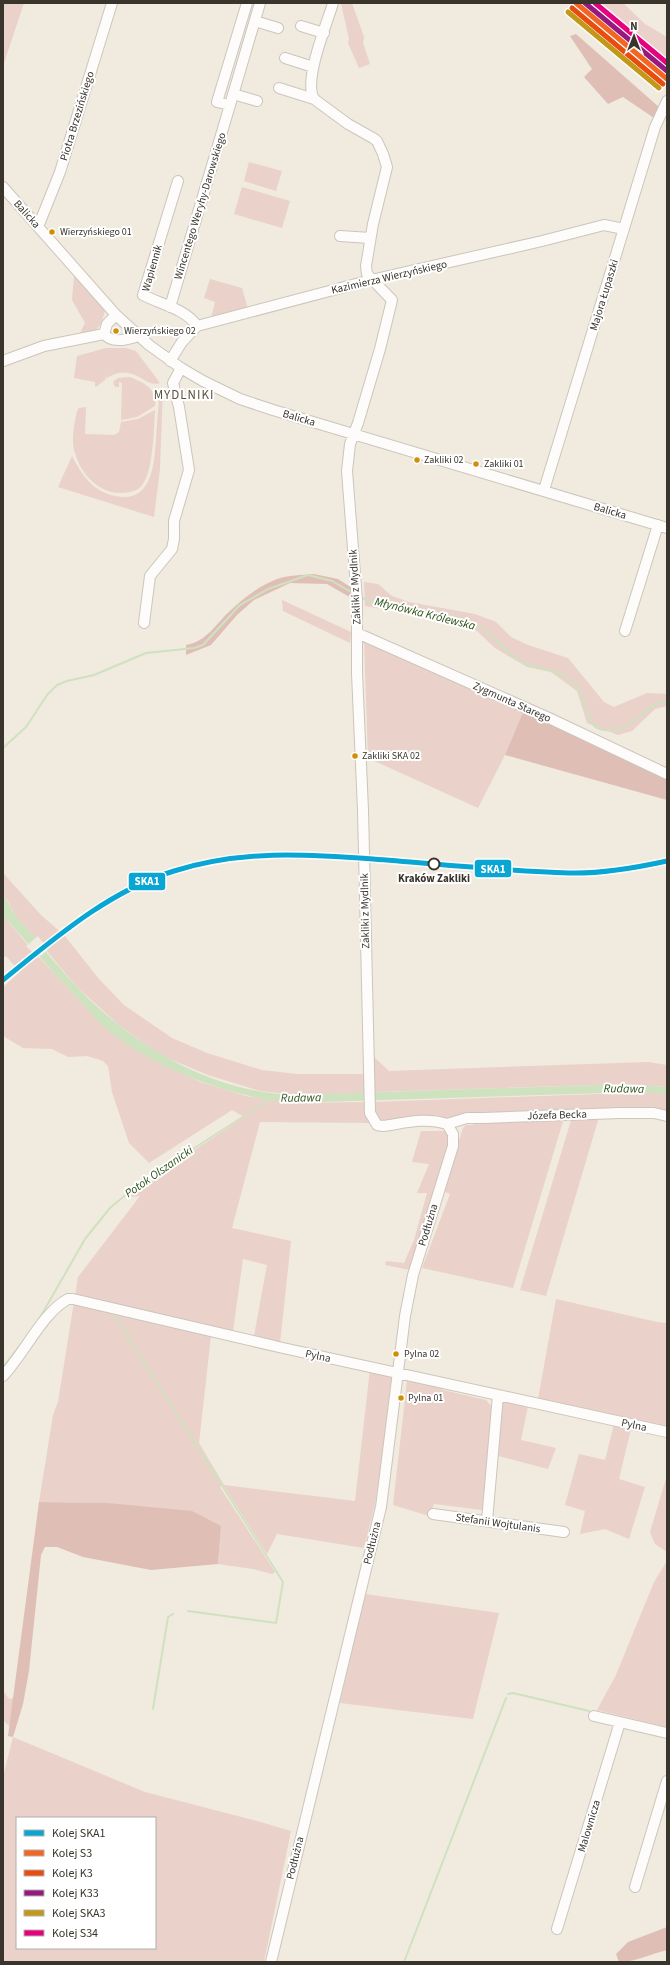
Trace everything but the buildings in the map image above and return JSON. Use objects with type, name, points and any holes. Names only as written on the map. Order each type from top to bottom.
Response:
[{"type":"street","name":"Piotra Brzezińskiego","points":[[38,227],[60,172],[112,3]]},
{"type":"street","points":[[230,105],[217,102],[247,3]]},
{"type":"street","name":"Wincentego Weryhy-Darowskiego","points":[[170,307],[260,3]]},
{"type":"street","points":[[314,99],[311,94],[310,83],[313,67],[333,3]]},
{"type":"street","points":[[255,21],[278,28]]},
{"type":"street","points":[[301,26],[324,33]]},
{"type":"street","points":[[285,58],[313,67]]},
{"type":"street","points":[[279,88],[314,99],[348,124],[377,141],[387,167],[370,238],[366,266],[367,274],[371,280]]},
{"type":"street","points":[[233,94],[257,101]]},
{"type":"street","name":"Majora Łupaszki","points":[[544,490],[655,127],[667,101]]},
{"type":"street","name":"Wapiennik","points":[[178,181],[143,295],[191,318],[197,326]]},
{"type":"street","name":"Balicka","points":[[3,187],[116,314],[138,336],[170,361],[217,389],[253,404],[544,490],[662,527]]},
{"type":"street","name":"Kazimierza Wierzyńskiego","points":[[197,326],[371,280],[542,241],[604,225],[624,229]]},
{"type":"street","points":[[340,236],[370,238]]},
{"type":"street","name":"Zakliki z Mydlnik","points":[[371,280],[392,300],[380,349],[348,452],[347,471],[357,597],[370,1113],[377,1125],[383,1126],[419,1120],[436,1121],[447,1124]]},
{"type":"street","points":[[104,334],[106,324],[116,314]]},
{"type":"street","points":[[170,361],[185,338],[197,326]]},
{"type":"street","points":[[104,334],[109,339],[115,340],[130,339],[138,336]]},
{"type":"street","points":[[3,361],[44,346],[104,334]]},
{"type":"street","points":[[144,623],[150,576],[172,549],[174,539],[174,522],[189,470],[179,407],[173,383],[181,368]]},
{"type":"street","points":[[625,630],[662,527]]},
{"type":"street","name":"Zygmunta Starego","points":[[357,633],[542,715],[667,774]]},
{"type":"street","name":"Józefa Becka","points":[[447,1124],[467,1118],[620,1113],[654,1113],[667,1116]]},
{"type":"street","name":"Podłużna","points":[[271,1962],[381,1507],[405,1316],[413,1275],[453,1146],[453,1134],[447,1124]]},
{"type":"street","name":"Pylna","points":[[3,1376],[54,1309],[68,1299],[277,1347],[667,1432]]},
{"type":"street","points":[[487,1521],[498,1396]]},
{"type":"street","name":"Stefanii Wojtulanis","points":[[433,1514],[564,1532]]},
{"type":"street","points":[[594,1716],[667,1733]]},
{"type":"street","name":"Malownicza","points":[[557,1929],[620,1722]]},
{"type":"street","points":[[635,1887],[667,1781]]},
{"type":"shaded area","points":[[3,3],[24,3],[3,66]]},
{"type":"shaded area","points":[[341,3],[352,3],[364,37],[363,43],[370,64],[359,68],[348,43],[349,39]]},
{"type":"shaded area","points":[[595,3],[623,3],[645,24],[667,37],[667,64]]},
{"type":"shaded area","points":[[576,34],[659,107],[654,118],[623,97],[608,104],[584,77],[592,69],[570,36]]},
{"type":"shaded area","points":[[249,162],[282,171],[276,191],[244,181]]},
{"type":"shaded area","points":[[242,187],[290,201],[282,228],[234,214]]},
{"type":"shaded area","points":[[74,276],[105,310],[100,326],[94,331],[79,335],[85,323],[72,300]]},
{"type":"shaded area","points":[[210,279],[242,288],[248,309],[211,318],[215,302],[204,298]]},
{"type":"shaded area","points":[[106,348],[126,348],[136,351],[160,383],[155,384],[125,372],[107,378],[105,376],[106,379],[96,387],[95,382],[74,378],[77,356]]},
{"type":"shaded area","points":[[130,377],[145,384],[152,390],[155,406],[137,417],[121,420],[122,383],[119,382],[119,387],[115,387],[113,382],[118,378]]},
{"type":"shaded area","points":[[163,388],[160,469],[154,517],[58,487],[72,456],[84,476],[94,486],[107,494],[127,497],[137,494],[144,488],[152,471],[159,397]]},
{"type":"shaded area","points":[[86,407],[85,434],[114,435],[119,432],[121,422],[138,419],[155,410],[149,467],[144,482],[138,489],[132,492],[112,492],[96,484],[84,472],[79,464],[74,450],[73,439],[77,411],[79,408]]},
{"type":"shaded area","points":[[314,574],[338,579],[352,588],[353,599],[327,584],[290,583],[254,600],[237,615],[211,645],[186,655],[186,645],[194,643],[206,636],[236,605],[259,588],[281,578],[295,575]]},
{"type":"shaded area","points":[[364,582],[378,584],[392,596],[409,602],[475,614],[496,622],[511,637],[528,645],[568,658],[604,702],[614,707],[647,693],[667,694],[667,706],[655,709],[632,731],[618,735],[587,723],[577,691],[551,672],[527,667],[495,648],[477,631],[450,620],[389,607],[381,609],[365,606]]},
{"type":"shaded area","points":[[282,600],[351,632],[350,643],[283,611]]},
{"type":"shaded area","points":[[364,640],[523,712],[505,755],[478,808],[368,758]]},
{"type":"shaded area","points":[[523,712],[667,779],[667,800],[505,755]]},
{"type":"shaded area","points":[[3,873],[41,915],[64,935],[99,979],[124,1005],[172,1038],[207,1053],[262,1070],[297,1074],[367,1074],[367,1093],[294,1095],[260,1091],[208,1075],[160,1055],[120,1026],[76,986],[36,938],[16,917],[7,900],[3,896]]},
{"type":"shaded area","points":[[3,916],[34,952],[103,1025],[148,1056],[200,1082],[246,1096],[290,1103],[367,1102],[369,1123],[260,1122],[232,1228],[291,1241],[280,1343],[254,1336],[267,1265],[243,1259],[233,1331],[212,1327],[199,1443],[224,1485],[355,1501],[370,1369],[394,1374],[375,1504],[364,1548],[277,1534],[267,1554],[223,1485],[220,1487],[275,1572],[272,1574],[253,1569],[218,1564],[221,1526],[108,1503],[39,1502],[53,1415],[58,1402],[78,1277],[140,1196],[131,1197],[130,1193],[244,1117],[232,1110],[149,1163],[129,1143],[112,1092],[108,1066],[103,1061],[87,1056],[68,1057],[52,1049],[23,1048],[3,1036],[3,987],[20,972],[6,956],[3,958]]},
{"type":"shaded area","points":[[374,1057],[389,1071],[648,1062],[667,1065],[667,1087],[627,1084],[373,1092]]},
{"type":"shaded area","points":[[653,1092],[667,1094],[667,1114],[463,1117],[379,1120],[374,1114],[373,1102]]},
{"type":"shaded area","points":[[572,1117],[599,1117],[546,1296],[520,1290]]},
{"type":"shaded area","points":[[564,1118],[513,1288],[422,1268],[450,1194],[443,1191],[463,1128],[466,1125],[473,1125],[475,1122]]},
{"type":"shaded area","points":[[421,1131],[444,1131],[449,1135],[444,1165],[410,1270],[385,1265],[386,1261],[404,1263],[414,1240],[427,1193],[417,1193],[429,1164],[412,1162]]},
{"type":"shaded area","points":[[556,1299],[667,1323],[667,1427],[538,1399]]},
{"type":"shaded area","points":[[407,1381],[438,1386],[443,1390],[486,1400],[493,1408],[482,1510],[434,1504],[429,1516],[393,1505]]},
{"type":"shaded area","points":[[505,1401],[528,1406],[521,1440],[556,1448],[548,1469],[498,1456],[501,1406]]},
{"type":"shaded area","points":[[614,1424],[631,1429],[619,1479],[645,1487],[629,1539],[605,1529],[580,1534],[585,1511],[565,1505],[579,1454],[605,1460]]},
{"type":"shaded area","points":[[667,1475],[667,1552],[655,1544],[650,1532]]},
{"type":"shaded area","points":[[39,1502],[108,1503],[192,1511],[221,1526],[218,1564],[151,1570],[83,1557],[57,1547],[45,1547],[41,1555],[29,1671],[23,1704],[13,1737],[8,1736]]},
{"type":"shaded area","points":[[667,1561],[667,1727],[597,1710],[616,1675],[654,1582]]},
{"type":"shaded area","points":[[365,1594],[499,1613],[473,1719],[340,1703]]},
{"type":"shaded area","points":[[3,1691],[9,1699],[14,1698],[9,1726],[3,1720]]},
{"type":"shaded area","points":[[13,1737],[145,1792],[291,1831],[264,1962],[3,1962],[3,1777]]},
{"type":"shaded area","points":[[667,1927],[667,1950],[625,1962],[619,1962],[616,1954],[628,1942]]},
{"type":"water","name":"Rudawa","points":[[3,896],[18,919],[37,938],[51,958],[74,984],[123,1028],[175,1062],[203,1075],[233,1085],[263,1092],[294,1095],[627,1084],[667,1087],[667,1094],[638,1092],[290,1103],[241,1094],[216,1087],[191,1078],[144,1055],[122,1041],[103,1026],[3,916]]},
{"type":"pier","points":[[38,936],[48,950],[38,958],[26,946]]},
{"type":"waterway","name":"Młynówka Królewska","points":[[3,748],[26,727],[47,695],[57,685],[67,681],[94,675],[146,653],[194,648],[203,645],[240,605],[268,589],[308,575],[332,581],[353,593]]},
{"type":"waterway","name":"Młynówka Królewska","points":[[360,597],[384,605],[451,616],[480,627],[518,660],[530,666],[557,673],[569,678],[578,688],[590,720],[597,728],[608,730],[626,726],[649,709],[667,701]]},
{"type":"waterway","name":"Potok Olszanicki","points":[[38,1321],[85,1239],[110,1208],[140,1183],[269,1100]]},
{"type":"waterway","points":[[113,1313],[283,1582],[276,1623],[188,1611]]},
{"type":"waterway","name":"Potok Olszanicki","points":[[3,1367],[21,1344]]},
{"type":"waterway","points":[[153,1709],[168,1617],[173,1614]]},
{"type":"waterway","points":[[508,1694],[513,1693],[589,1711]]},
{"type":"waterway","points":[[404,1962],[506,1698]]},
{"type":"rail line","name":"S3","points":[[576,3],[667,79]]},
{"type":"rail line","name":"K33","points":[[585,3],[667,71]]},
{"type":"rail line","name":"S34","points":[[595,3],[667,63]]},
{"type":"rail line","name":"K3","points":[[572,8],[663,84]]},
{"type":"rail line","name":"SKA3","points":[[568,12],[659,88]]},
{"type":"rail line","name":"SKA1","points":[[3,980],[63,932],[105,903],[150,880],[199,864],[248,857],[297,855],[373,859],[520,871],[594,873],[667,861]]},
{"type":"place","name":"Wierzyńskiego 01","points":[[52,232]]},
{"type":"place","name":"Wierzyńskiego 02","points":[[116,331]]},
{"type":"place","name":"Zakliki 02","points":[[417,460]]},
{"type":"place","name":"Zakliki 01","points":[[476,464]]},
{"type":"place","name":"Zakliki SKA 02","points":[[355,756]]},
{"type":"place","name":"Kraków Zakliki","points":[[434,864]]},
{"type":"place","name":"Pylna 02","points":[[396,1354]]},
{"type":"place","name":"Pylna 01","points":[[401,1398]]},
{"type":"district","name":"MYDLNIKI","points":[[184,395]]}]
